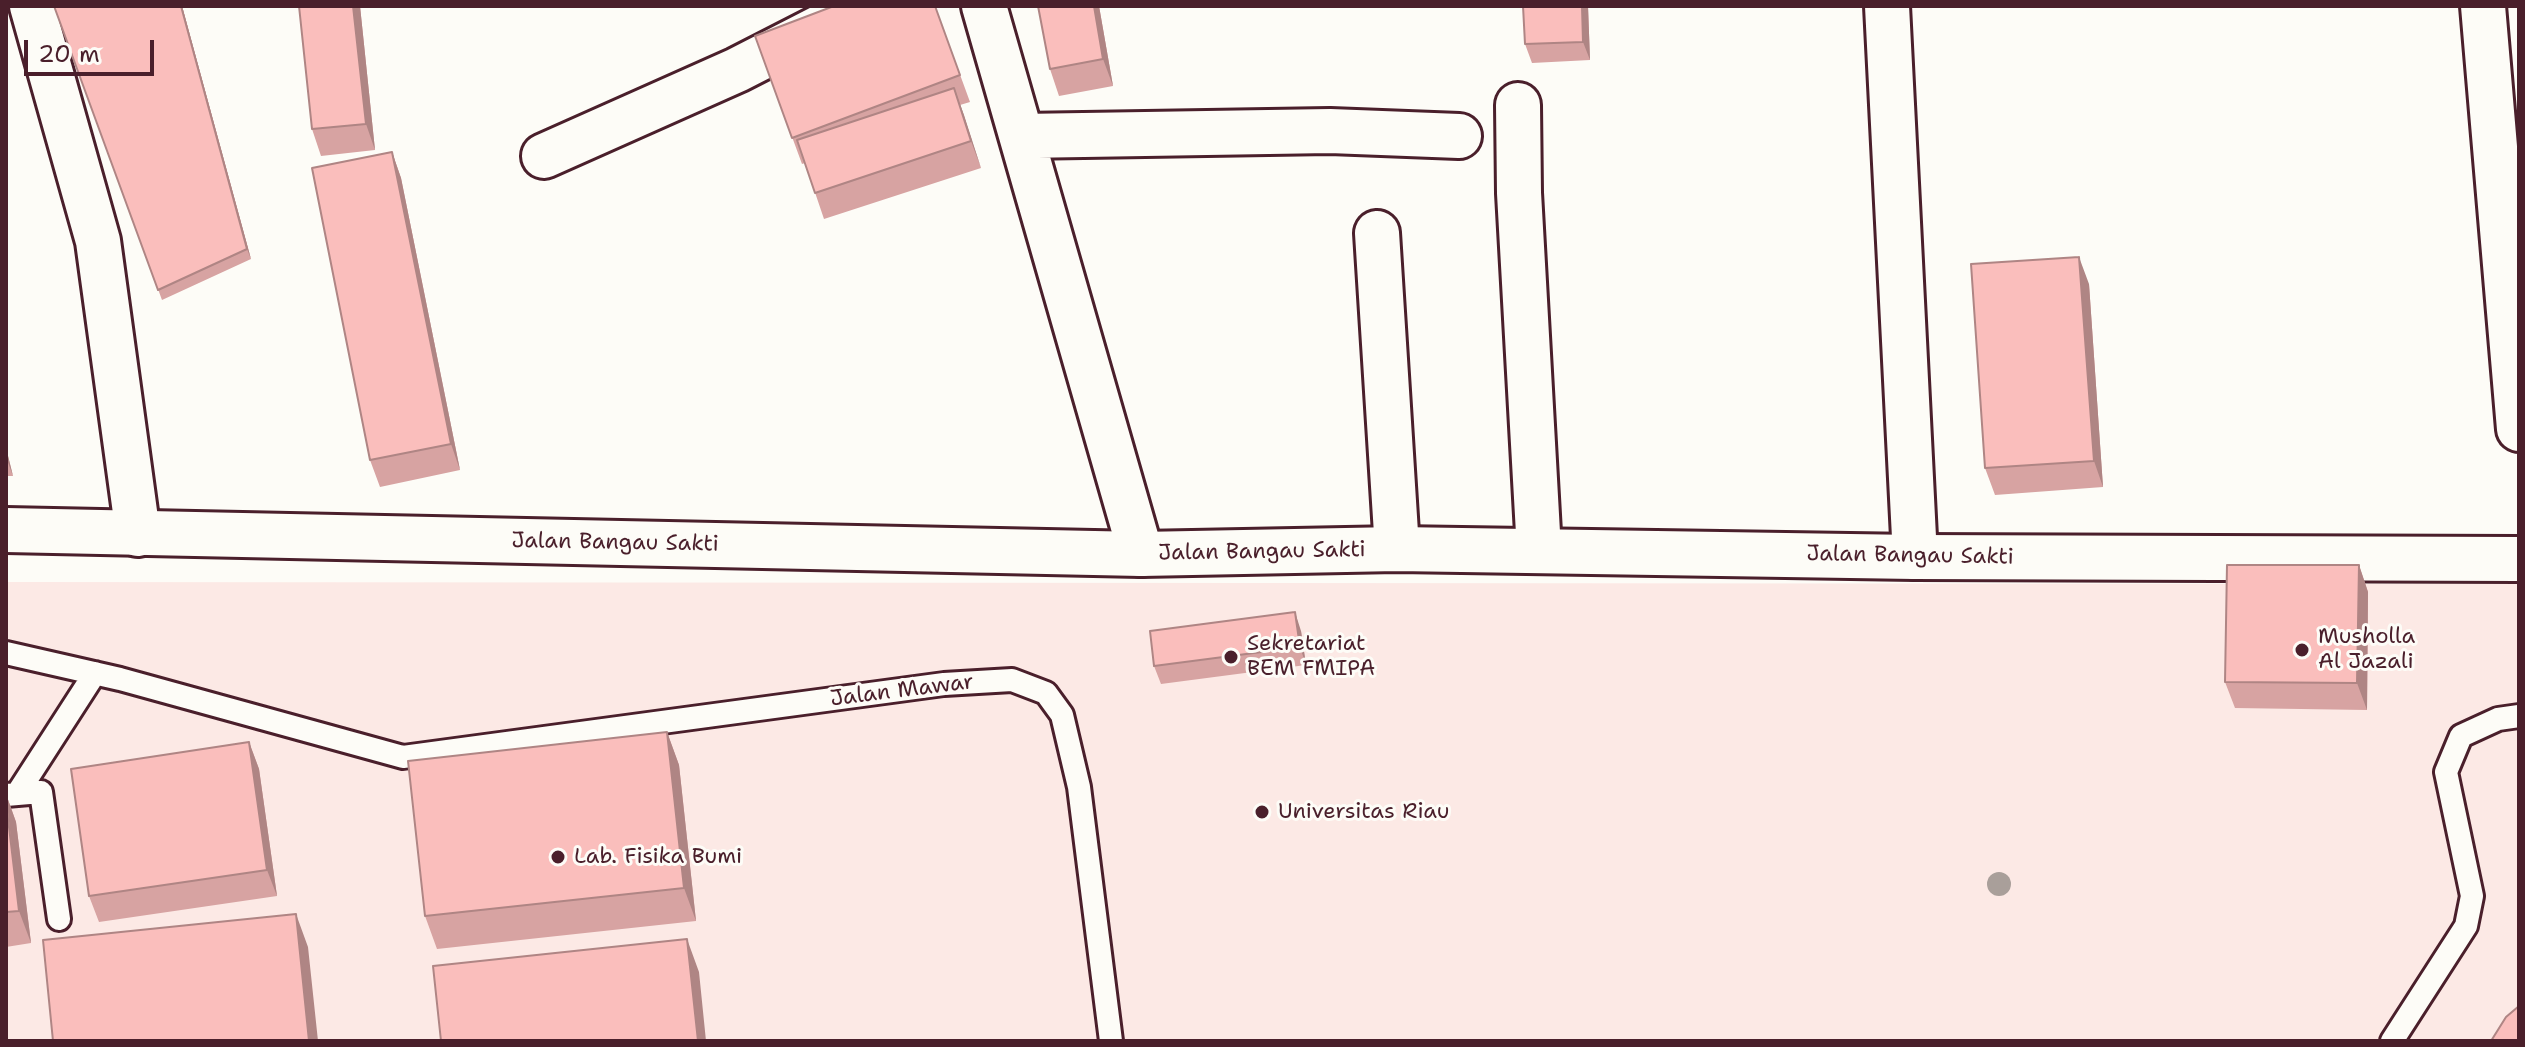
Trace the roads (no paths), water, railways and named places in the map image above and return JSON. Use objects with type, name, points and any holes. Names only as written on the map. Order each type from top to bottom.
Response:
[{"type":"street","points":[[32,6],[98,241],[138,534]]},
{"type":"street","points":[[544,156],[737,70],[862,6]]},
{"type":"street","points":[[984,6],[1141,554]]},
{"type":"street","points":[[1887,6],[1915,557]]},
{"type":"street","points":[[2483,6],[2519,429]]},
{"type":"street","points":[[1518,105],[1519,193],[1539,551]]},
{"type":"street","points":[[1022,136],[1330,131],[1459,136]]},
{"type":"street","points":[[1377,233],[1397,549]]},
{"type":"street","name":"Jalan Bangau Sakti","points":[[6,530],[1141,554],[1397,549],[1915,557],[2519,559]]},
{"type":"lane","points":[[6,653],[95,673],[12,795]]},
{"type":"lane","name":"Jalan Mawar","points":[[95,673],[403,757],[944,684],[1012,680],[1046,693],[1062,715],[1079,787],[1111,1041]]},
{"type":"lane","points":[[2392,1041],[2466,926],[2472,896],[2446,772],[2461,736],[2498,719],[2519,716]]},
{"type":"lane","points":[[12,795],[41,792],[59,919]]},
{"type":"place","name":"Musholla Al Jazali","points":[[2302,650]]},
{"type":"place","name":"Sekretariat BEM FMIPA","points":[[1231,657]]},
{"type":"place","name":"Universitas Riau","points":[[1262,812]]},
{"type":"place","name":"Lab. Fisika Bumi","points":[[558,857]]}]
